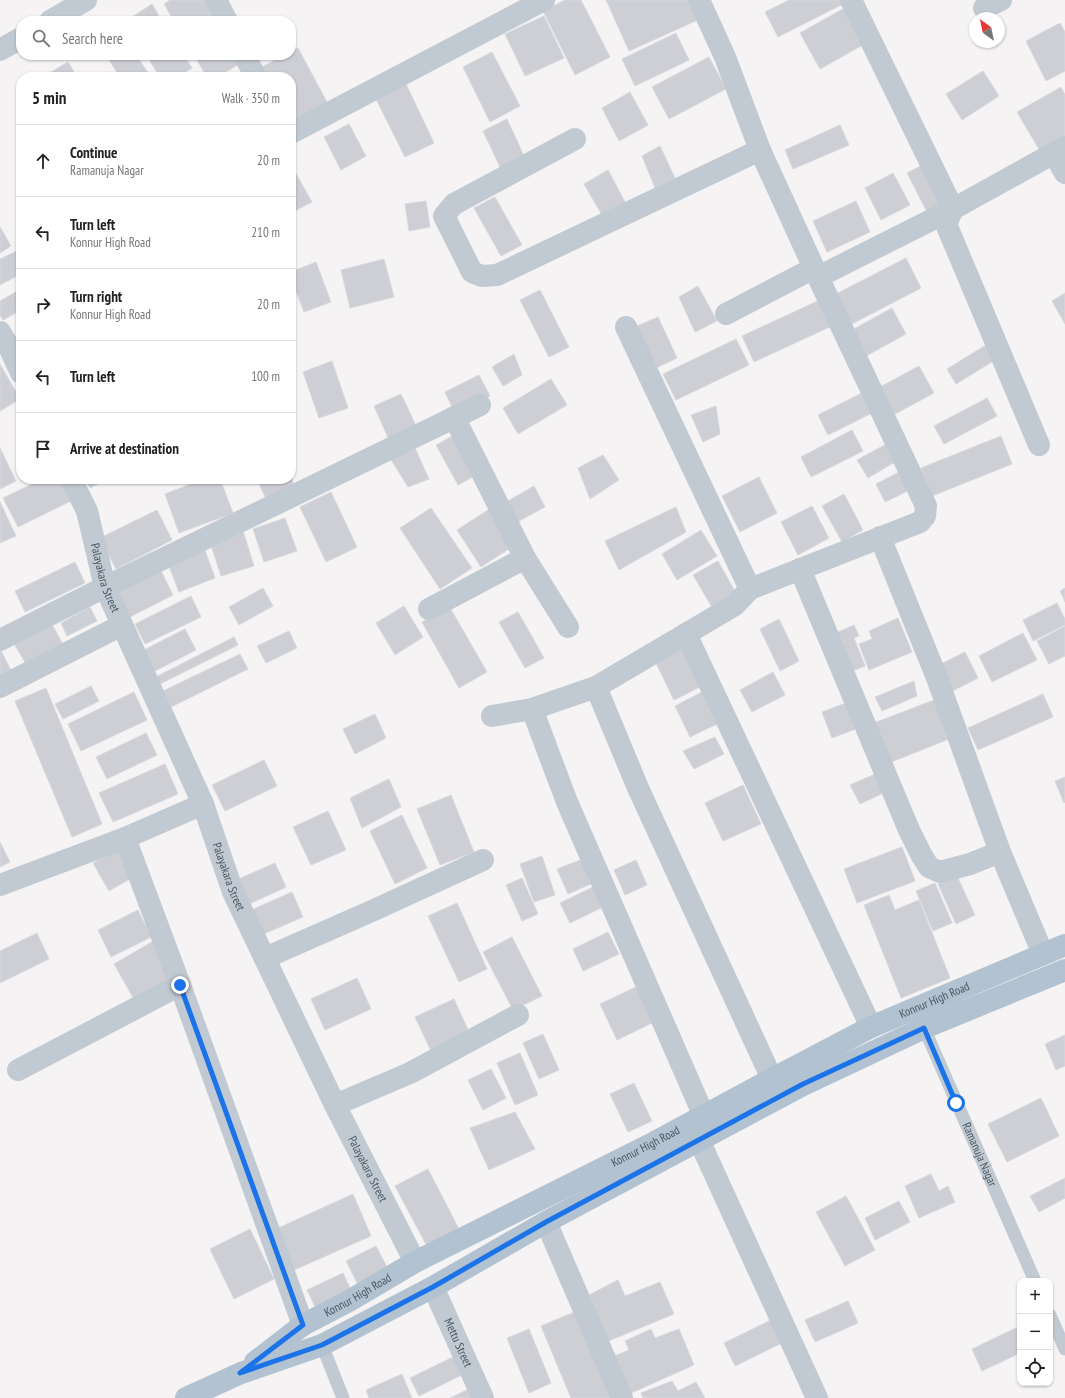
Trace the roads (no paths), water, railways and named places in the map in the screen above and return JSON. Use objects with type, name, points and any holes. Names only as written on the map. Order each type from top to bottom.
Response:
[{"type":"main road","name":"Konnur High Road","points":[[240,1373],[303,1325],[349,1301],[415,1262],[704,1116],[871,1028],[1065,945]]},
{"type":"main road","name":"Konnur High Road","points":[[186,1398],[240,1373],[322,1345],[433,1287],[546,1222],[803,1084],[924,1028],[1065,970]]},
{"type":"street","points":[[59,16],[86,0]]},
{"type":"street","points":[[216,0],[224,16]]},
{"type":"street","points":[[296,130],[544,0]]},
{"type":"street","points":[[492,716],[532,709],[596,687],[735,605],[750,589],[920,522],[925,516],[926,506],[760,150],[725,57],[699,0]]},
{"type":"street","points":[[851,0],[953,209]]},
{"type":"street","points":[[0,50],[16,41]]},
{"type":"street","points":[[247,60],[253,72]]},
{"type":"street","points":[[575,139],[454,204],[444,216],[472,272],[482,276],[497,276],[760,150]]},
{"type":"street","points":[[726,314],[953,209],[1060,150],[1065,173]]},
{"type":"street","points":[[953,209],[946,224],[1040,445]]},
{"type":"street","points":[[626,327],[750,589]]},
{"type":"street","points":[[0,332],[16,362]]},
{"type":"street","points":[[0,640],[105,587],[480,405]]},
{"type":"street","points":[[454,418],[526,558],[568,627]]},
{"type":"street","name":"Palayakara Street","points":[[74,484],[87,511],[105,587],[203,804],[233,892],[335,1104],[415,1262]]},
{"type":"street","points":[[880,537],[937,678],[1000,852],[1043,954]]},
{"type":"street","points":[[429,609],[526,558]]},
{"type":"street","points":[[800,569],[910,830],[922,856],[929,867],[940,872],[970,864],[1000,852]]},
{"type":"street","points":[[0,687],[122,625]]},
{"type":"street","points":[[686,634],[871,1028]]},
{"type":"street","points":[[596,687],[638,788],[772,1079]]},
{"type":"street","points":[[532,709],[567,802],[704,1116]]},
{"type":"street","points":[[0,885],[125,838],[203,804]]},
{"type":"street","points":[[125,838],[303,1325]]},
{"type":"street","points":[[264,958],[483,860]]},
{"type":"street","points":[[18,1070],[180,985]]},
{"type":"street","points":[[335,1104],[410,1073],[518,1015]]},
{"type":"street","points":[[699,1140],[817,1398]]},
{"type":"street","points":[[546,1222],[622,1398]]},
{"type":"street","name":"Mettu Street","points":[[433,1287],[483,1398]]},
{"type":"lane","name":"Ramanuja Nagar","points":[[924,1028],[1034,1278]]},
{"type":"lane","points":[[1053,1322],[1065,1349]]},
{"type":"lane","points":[[322,1345],[343,1398]]}]
